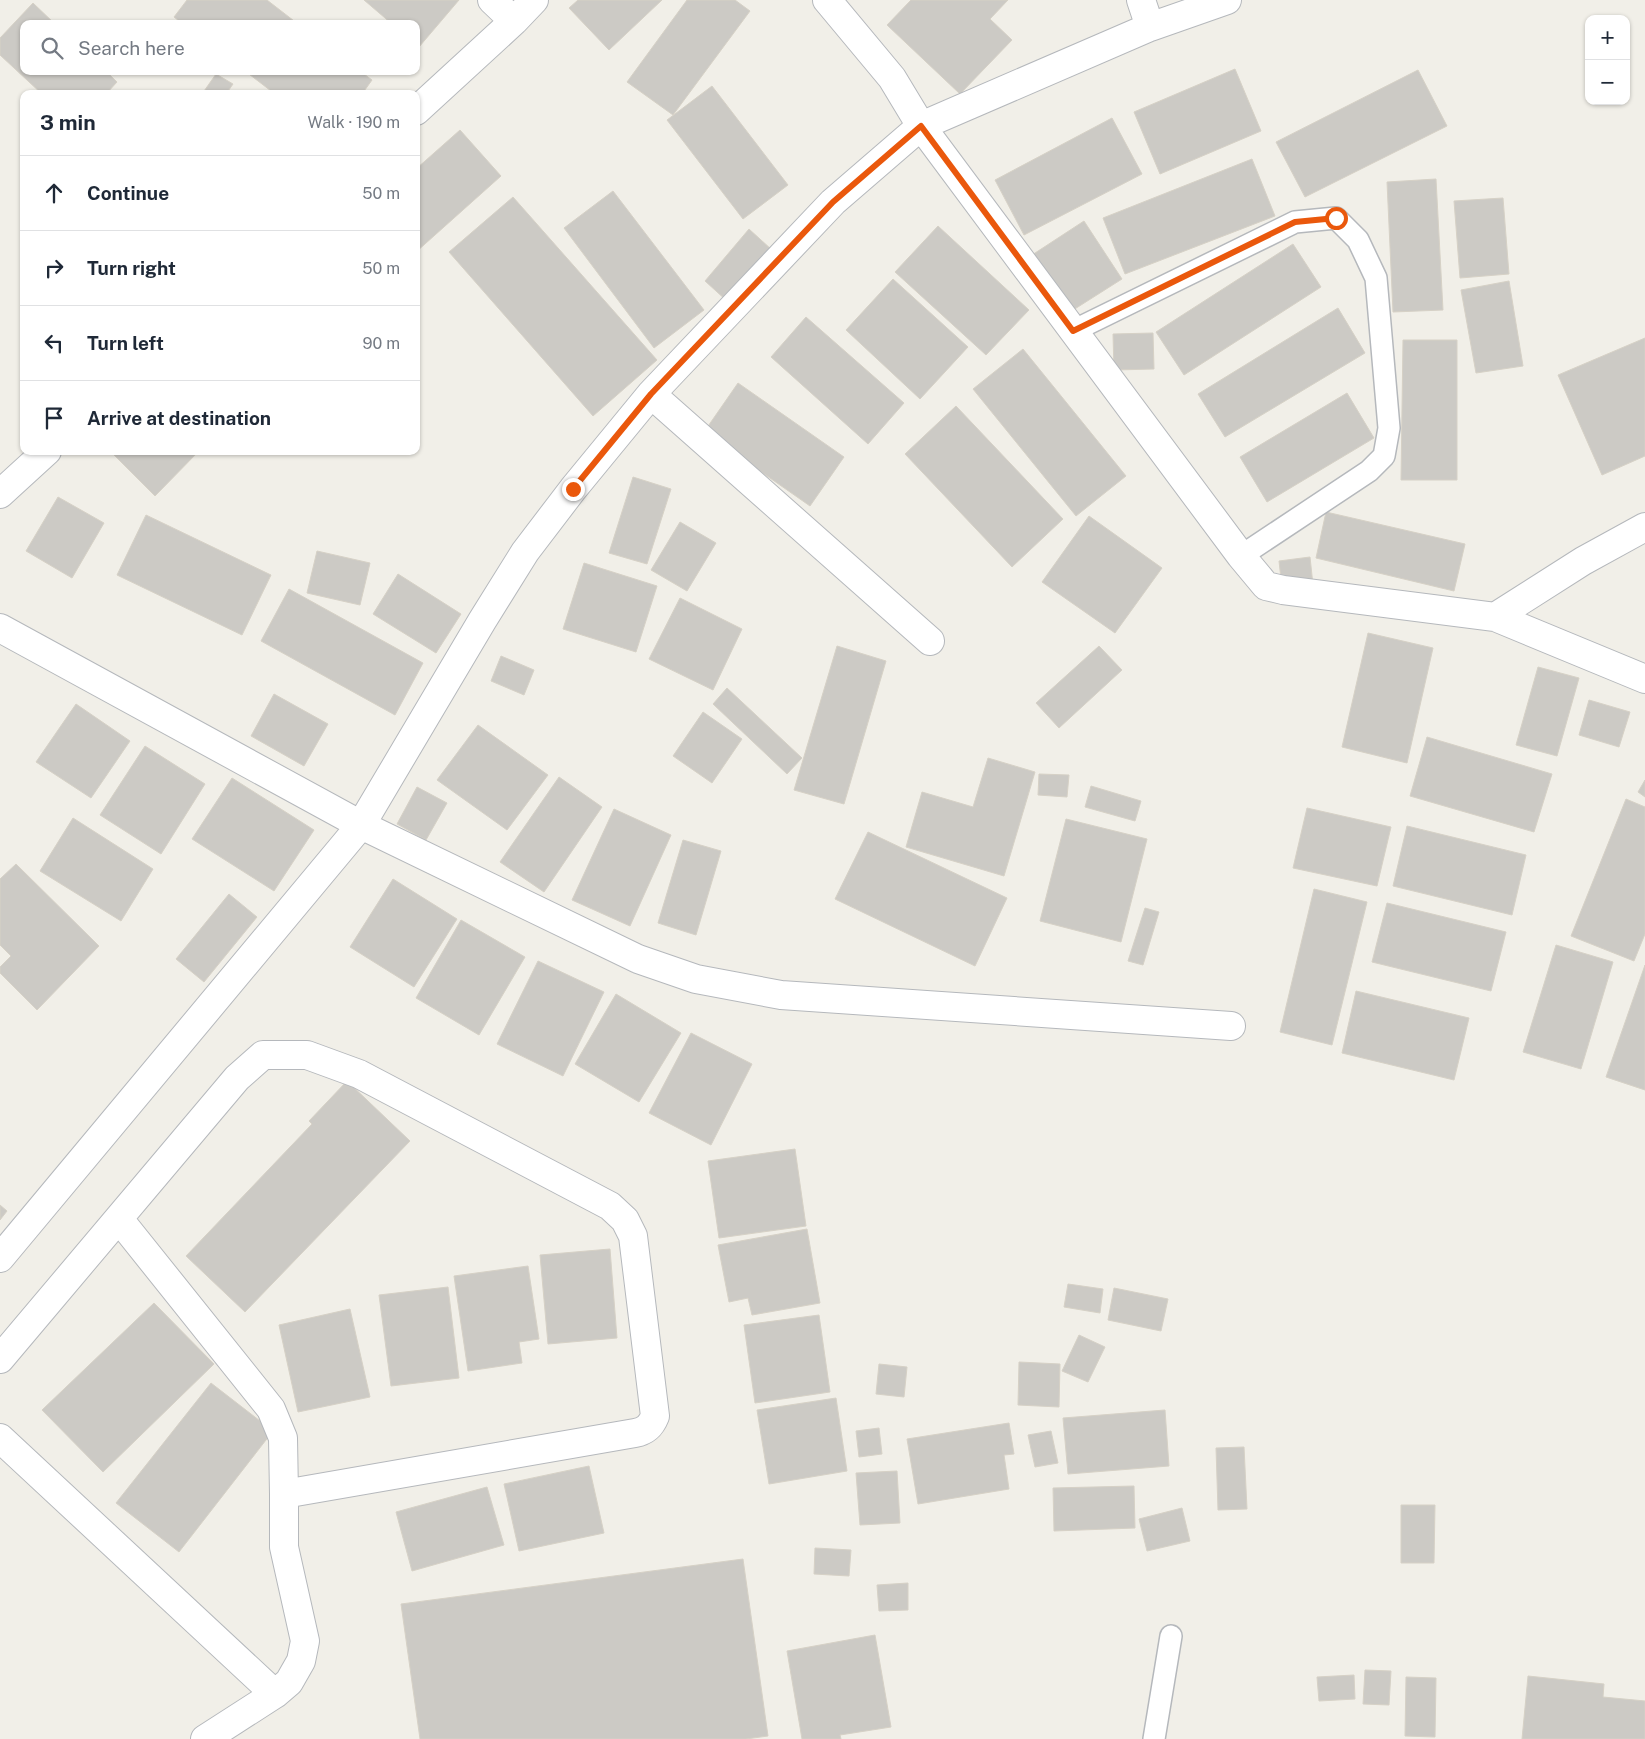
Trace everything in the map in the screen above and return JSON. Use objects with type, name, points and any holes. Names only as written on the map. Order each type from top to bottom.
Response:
[{"type":"street","points":[[492,0],[514,21]]},
{"type":"street","points":[[420,107],[514,21],[534,0]]},
{"type":"street","points":[[827,0],[892,78],[921,126],[1241,556],[1266,586],[1283,590],[1495,618],[1645,679]]},
{"type":"street","points":[[1141,0],[1150,27]]},
{"type":"street","points":[[0,1258],[361,825],[525,552],[573,489],[651,394],[833,202],[921,126],[1150,27],[1226,0]]},
{"type":"street","points":[[651,394],[930,641]]},
{"type":"street","points":[[0,494],[43,455]]},
{"type":"street","points":[[1495,618],[1583,561],[1645,527]]},
{"type":"street","points":[[0,628],[361,825],[638,958],[696,979],[781,996],[1232,1026]]},
{"type":"street","points":[[0,1359],[237,1078],[263,1055],[307,1054],[359,1074],[610,1206],[625,1220],[632,1236],[655,1416],[651,1424],[643,1431],[284,1494]]},
{"type":"street","points":[[119,1219],[271,1410],[283,1438],[284,1547],[306,1640],[301,1661],[289,1682],[275,1694],[205,1739]]},
{"type":"street","points":[[0,1438],[275,1694]]},
{"type":"lane","points":[[1073,331],[1295,222],[1336,218],[1358,240],[1376,278],[1388,428],[1384,456],[1369,471],[1241,556]]},
{"type":"lane","points":[[1154,1739],[1171,1636]]},
{"type":"building","points":[[187,0],[267,0],[293,20],[178,20],[174,17]]},
{"type":"building","points":[[364,0],[459,0],[420,46],[420,20],[387,20]]},
{"type":"building","points":[[578,0],[662,0],[609,50],[569,8]]},
{"type":"building","points":[[687,0],[735,0],[750,11],[673,115],[627,82]]},
{"type":"building","points":[[911,0],[1008,0],[990,19],[1012,40],[960,94],[887,25]]},
{"type":"building","points":[[33,3],[51,20],[20,20],[20,74],[0,55],[0,38]]},
{"type":"building","points":[[1235,69],[1261,131],[1160,174],[1134,112]]},
{"type":"building","points":[[1418,70],[1447,126],[1305,197],[1276,142]]},
{"type":"building","points":[[22,75],[110,75],[117,82],[110,90],[38,90]]},
{"type":"building","points":[[215,75],[233,84],[229,90],[205,90]]},
{"type":"building","points":[[250,75],[365,75],[372,80],[365,90],[270,90]]},
{"type":"building","points":[[712,86],[788,185],[743,219],[667,120]]},
{"type":"building","points":[[1112,118],[1142,174],[1024,235],[995,180]]},
{"type":"building","points":[[460,130],[501,176],[420,248],[420,165]]},
{"type":"building","points":[[1252,159],[1275,216],[1125,274],[1103,218]]},
{"type":"building","points":[[1436,179],[1443,310],[1393,312],[1387,182]]},
{"type":"building","points":[[613,191],[704,310],[654,348],[564,228]]},
{"type":"building","points":[[513,197],[657,360],[593,416],[449,252]]},
{"type":"building","points":[[1503,198],[1509,274],[1460,278],[1454,201]]},
{"type":"building","points":[[1084,221],[1122,279],[1070,312],[1032,255]]},
{"type":"building","points":[[938,226],[1029,310],[986,355],[895,272]]},
{"type":"building","points":[[749,229],[772,250],[727,301],[705,281]]},
{"type":"building","points":[[1293,244],[1321,287],[1184,375],[1156,332]]},
{"type":"building","points":[[893,279],[968,347],[920,399],[846,330]]},
{"type":"building","points":[[1509,281],[1523,366],[1476,373],[1461,290]]},
{"type":"building","points":[[1338,308],[1365,353],[1225,437],[1198,394]]},
{"type":"building","points":[[806,317],[904,403],[868,444],[771,357]]},
{"type":"building","points":[[1153,333],[1154,369],[1114,370],[1113,334]]},
{"type":"building","points":[[1645,338],[1645,456],[1602,475],[1558,375]]},
{"type":"building","points":[[1403,340],[1457,340],[1457,480],[1401,480]]},
{"type":"building","points":[[1023,349],[1126,476],[1076,516],[973,389]]},
{"type":"building","points":[[738,383],[844,457],[810,506],[704,432]]},
{"type":"building","points":[[1347,393],[1374,438],[1267,502],[1240,457]]},
{"type":"building","points":[[956,406],[1063,519],[1012,567],[905,454]]},
{"type":"building","points":[[114,455],[195,455],[155,496]]},
{"type":"building","points":[[633,477],[671,489],[647,564],[609,553]]},
{"type":"building","points":[[58,497],[104,523],[72,578],[26,551]]},
{"type":"building","points":[[1326,512],[1465,544],[1454,591],[1316,558]]},
{"type":"building","points":[[146,515],[271,575],[242,635],[117,575]]},
{"type":"building","points":[[1089,516],[1162,568],[1115,633],[1042,582]]},
{"type":"building","points":[[680,522],[716,543],[687,591],[651,570]]},
{"type":"building","points":[[317,551],[370,563],[360,605],[307,593]]},
{"type":"building","points":[[1310,557],[1313,585],[1282,588],[1279,561]]},
{"type":"building","points":[[584,563],[657,586],[636,652],[563,629]]},
{"type":"building","points":[[398,574],[461,614],[436,653],[373,614]]},
{"type":"building","points":[[289,589],[423,663],[395,715],[261,641]]},
{"type":"building","points":[[680,598],[742,629],[713,690],[649,659]]},
{"type":"building","points":[[1368,633],[1433,648],[1407,763],[1342,747]]},
{"type":"building","points":[[837,646],[886,661],[844,804],[794,790]]},
{"type":"building","points":[[1099,646],[1122,670],[1059,728],[1036,703]]},
{"type":"building","points":[[501,656],[534,670],[524,695],[491,681]]},
{"type":"building","points":[[1538,667],[1579,678],[1557,756],[1516,745]]},
{"type":"building","points":[[727,688],[802,758],[787,774],[713,704]]},
{"type":"building","points":[[274,694],[328,724],[304,766],[251,736]]},
{"type":"building","points":[[1589,700],[1630,712],[1619,747],[1579,735]]},
{"type":"building","points":[[76,704],[130,741],[91,798],[36,762]]},
{"type":"building","points":[[703,712],[742,739],[712,783],[673,756]]},
{"type":"building","points":[[478,725],[548,775],[507,830],[437,780]]},
{"type":"building","points":[[1427,737],[1552,774],[1534,832],[1410,796]]},
{"type":"building","points":[[145,746],[205,784],[161,854],[100,815]]},
{"type":"building","points":[[988,758],[1035,772],[1004,876],[906,847],[922,792],[973,807]]},
{"type":"building","points":[[1039,774],[1069,775],[1067,797],[1038,795]]},
{"type":"building","points":[[559,777],[602,807],[544,892],[500,862]]},
{"type":"building","points":[[232,778],[314,830],[274,891],[192,839]]},
{"type":"building","points":[[1645,780],[1645,797],[1638,792]]},
{"type":"building","points":[[1091,786],[1141,801],[1135,821],[1085,807]]},
{"type":"building","points":[[417,787],[447,803],[426,840],[397,824]]},
{"type":"building","points":[[1626,799],[1645,807],[1645,934],[1634,961],[1571,936]]},
{"type":"building","points":[[1307,808],[1391,827],[1377,886],[1293,868]]},
{"type":"building","points":[[614,809],[671,835],[630,926],[572,900]]},
{"type":"building","points":[[73,818],[153,869],[121,921],[40,871]]},
{"type":"building","points":[[1066,819],[1147,839],[1121,942],[1040,921]]},
{"type":"building","points":[[1407,826],[1526,855],[1512,915],[1393,886]]},
{"type":"building","points":[[868,832],[1007,898],[975,966],[835,899]]},
{"type":"building","points":[[683,840],[721,851],[696,935],[658,923]]},
{"type":"building","points":[[16,864],[99,946],[37,1010],[0,973],[0,967],[11,956],[0,945],[0,879]]},
{"type":"building","points":[[393,879],[457,919],[414,987],[350,947]]},
{"type":"building","points":[[1314,889],[1367,902],[1332,1045],[1280,1032]]},
{"type":"building","points":[[229,894],[257,917],[204,982],[176,959]]},
{"type":"building","points":[[1387,903],[1506,932],[1491,991],[1372,962]]},
{"type":"building","points":[[1145,908],[1159,912],[1143,965],[1128,961]]},
{"type":"building","points":[[461,920],[525,957],[479,1035],[416,998]]},
{"type":"building","points":[[1556,945],[1613,962],[1581,1069],[1523,1052]]},
{"type":"building","points":[[538,961],[604,992],[563,1076],[497,1044]]},
{"type":"building","points":[[1645,965],[1645,1090],[1606,1077]]},
{"type":"building","points":[[1356,991],[1469,1018],[1454,1080],[1342,1053]]},
{"type":"building","points":[[616,994],[681,1033],[639,1102],[575,1064]]},
{"type":"building","points":[[691,1033],[752,1064],[711,1145],[649,1113]]},
{"type":"building","points":[[347,1081],[410,1141],[245,1312],[186,1256],[312,1124],[309,1121]]},
{"type":"building","points":[[795,1149],[806,1226],[719,1238],[708,1161]]},
{"type":"building","points":[[0,1205],[7,1211],[0,1220]]},
{"type":"building","points":[[807,1229],[820,1303],[752,1315],[748,1298],[729,1302],[718,1245]]},
{"type":"building","points":[[610,1249],[617,1338],[548,1344],[540,1255]]},
{"type":"building","points":[[528,1266],[539,1339],[519,1342],[522,1363],[468,1371],[454,1276]]},
{"type":"building","points":[[1068,1284],[1103,1289],[1100,1313],[1064,1307]]},
{"type":"building","points":[[448,1287],[459,1378],[391,1386],[379,1295]]},
{"type":"building","points":[[1114,1288],[1168,1299],[1161,1331],[1108,1320]]},
{"type":"building","points":[[154,1303],[214,1364],[103,1472],[42,1410]]},
{"type":"building","points":[[350,1309],[370,1397],[298,1412],[279,1325]]},
{"type":"building","points":[[819,1315],[830,1392],[755,1403],[744,1325]]},
{"type":"building","points":[[1079,1335],[1105,1347],[1088,1382],[1062,1371]]},
{"type":"building","points":[[1019,1362],[1060,1364],[1059,1407],[1018,1405]]},
{"type":"building","points":[[879,1364],[907,1367],[904,1397],[876,1394]]},
{"type":"building","points":[[211,1383],[273,1431],[179,1552],[116,1503]]},
{"type":"building","points":[[836,1398],[847,1471],[769,1484],[757,1410]]},
{"type":"building","points":[[1165,1410],[1169,1466],[1068,1474],[1063,1418]]},
{"type":"building","points":[[1009,1423],[1014,1454],[1004,1455],[1009,1489],[918,1504],[907,1439]]},
{"type":"building","points":[[879,1428],[882,1454],[859,1457],[856,1431]]},
{"type":"building","points":[[1051,1431],[1058,1463],[1035,1467],[1028,1435]]},
{"type":"building","points":[[1244,1447],[1247,1509],[1218,1510],[1216,1448]]},
{"type":"building","points":[[589,1466],[604,1533],[519,1551],[504,1484]]},
{"type":"building","points":[[897,1471],[900,1523],[860,1525],[856,1473]]},
{"type":"building","points":[[1134,1486],[1135,1528],[1054,1531],[1053,1488]]},
{"type":"building","points":[[487,1487],[504,1545],[412,1571],[396,1512]]},
{"type":"building","points":[[1401,1505],[1435,1505],[1434,1563],[1401,1563]]},
{"type":"building","points":[[1182,1508],[1190,1541],[1147,1551],[1139,1519]]},
{"type":"building","points":[[815,1548],[851,1550],[849,1576],[814,1574]]},
{"type":"building","points":[[743,1559],[768,1736],[746,1739],[420,1739],[401,1604]]},
{"type":"building","points":[[908,1583],[908,1610],[879,1611],[877,1585]]},
{"type":"building","points":[[875,1635],[891,1727],[840,1735],[841,1739],[802,1739],[787,1651]]},
{"type":"building","points":[[1365,1670],[1391,1671],[1389,1705],[1363,1704]]},
{"type":"building","points":[[1354,1675],[1355,1699],[1319,1701],[1317,1677]]},
{"type":"building","points":[[1528,1676],[1604,1684],[1603,1697],[1645,1701],[1645,1739],[1522,1739]]},
{"type":"building","points":[[1406,1677],[1436,1678],[1435,1737],[1405,1736]]},
{"type":"route","points":[[573,489],[651,394],[833,202],[921,126],[1073,331],[1295,222],[1336,218]]}]
